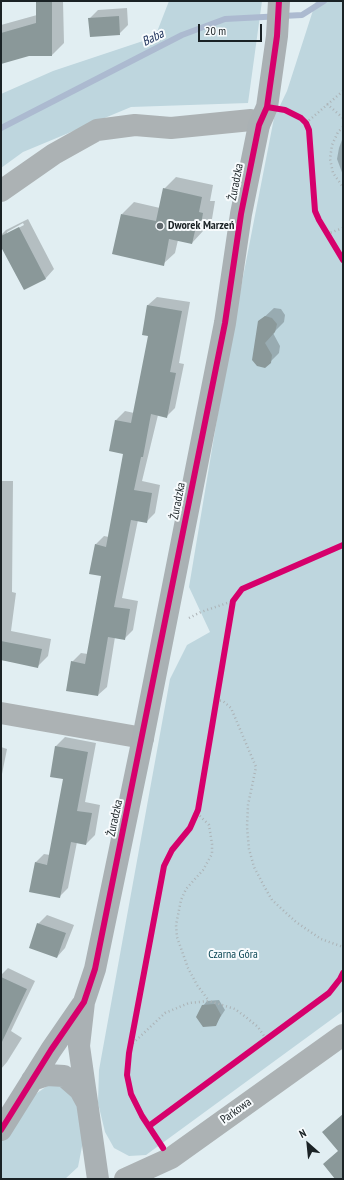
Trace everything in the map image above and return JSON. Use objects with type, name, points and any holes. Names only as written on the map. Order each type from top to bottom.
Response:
[{"type":"street","name":"Żuradzka","points":[[84,1002],[95,969],[143,738],[225,323],[241,214],[259,126],[267,106],[277,36],[279,1]]},
{"type":"street","points":[[1,191],[54,154],[97,130],[135,125],[171,128],[251,120],[259,126]]},
{"type":"street","points":[[1,713],[143,738]]},
{"type":"street","points":[[1,1130],[84,1002]]},
{"type":"street","points":[[84,1002],[79,1046],[98,1179]]},
{"type":"street","name":"Parkowa","points":[[125,1179],[171,1158],[343,1035]]},
{"type":"street","points":[[32,1080],[47,1075],[64,1076],[80,1090],[86,1101]]},
{"type":"path","points":[[306,123],[343,91]]},
{"type":"path","points":[[327,104],[343,118]]},
{"type":"path","points":[[342,185],[333,173],[330,159],[332,145],[338,132],[343,127]]},
{"type":"path","points":[[327,234],[343,228]]},
{"type":"path","points":[[184,620],[201,612],[233,601]]},
{"type":"path","points":[[216,700],[223,701],[231,708],[256,767],[248,805],[247,827],[249,849],[254,867],[272,900],[296,922],[321,939],[343,947]]},
{"type":"path","points":[[197,813],[209,825],[212,854],[203,870],[186,889],[181,900],[176,925],[177,938],[184,958],[197,985],[209,1001]]},
{"type":"path","points":[[130,1046],[165,1012],[189,1003],[209,1001],[235,1009],[258,1027],[266,1039]]},
{"type":"green space","points":[[169,1],[262,1],[248,103],[131,107],[23,152],[1,168],[1,94],[53,71],[155,37]]},
{"type":"green space","name":"Czarna Góra","points":[[316,1],[343,1],[343,1011],[146,1155],[129,1156],[114,1148],[105,1132],[98,1103],[99,1070],[170,679],[187,645],[210,632],[189,587],[227,359],[274,118],[287,91]]},
{"type":"green space","points":[[50,1084],[64,1085],[73,1094],[86,1126],[78,1167],[65,1179],[1,1179],[1,1142],[27,1100]]},
{"type":"building","points":[[36,1],[52,1],[52,56],[29,56],[1,64],[1,33],[36,23]]},
{"type":"building","points":[[119,16],[120,35],[90,37],[88,18]]},
{"type":"building","name":"Dworek Marzeń","points":[[163,188],[202,197],[199,212],[203,213],[200,231],[195,231],[192,244],[169,239],[164,266],[112,254],[121,214],[156,221]]},
{"type":"building","points":[[19,227],[46,279],[24,290],[1,247],[1,236]]},
{"type":"building","points":[[147,305],[182,311],[170,372],[176,373],[167,418],[151,414],[143,457],[141,457],[134,490],[152,493],[147,523],[131,520],[114,607],[130,609],[125,640],[108,637],[98,696],[66,691],[71,661],[85,664],[101,576],[89,574],[95,544],[106,547],[123,454],[109,451],[115,420],[131,423],[148,336],[142,335]]},
{"type":"building","points":[[265,316],[272,318],[277,324],[275,332],[265,343],[272,355],[271,363],[265,368],[257,366],[252,360],[258,321]]},
{"type":"building","points":[[1,641],[42,649],[38,668],[1,660]]},
{"type":"building","points":[[55,746],[88,752],[77,811],[92,813],[86,845],[71,842],[60,898],[29,892],[35,862],[47,865],[63,779],[50,777]]},
{"type":"building","points":[[37,923],[66,933],[57,958],[29,948]]},
{"type":"building","points":[[1,977],[27,989],[1,1044]]},
{"type":"building","points":[[215,1004],[221,1015],[216,1026],[203,1027],[196,1017],[202,1005]]},
{"type":"building","points":[[343,1114],[343,1179],[335,1179],[323,1164],[338,1151],[322,1132]]},
{"type":"waterway","name":"Baba","points":[[1,128],[182,35],[225,19],[302,15],[324,1]]},
{"type":"cycle path","points":[[1,1130],[51,1050],[84,1002],[95,969],[225,323],[241,214],[259,125],[267,107],[277,36],[279,1]]},
{"type":"cycle path","points":[[267,107],[285,110],[301,118],[306,123],[309,130],[315,211],[343,260]]},
{"type":"cycle path","points":[[163,1148],[142,1116],[131,1094],[127,1075],[129,1053],[164,866],[172,850],[190,828],[198,810],[233,601],[242,589],[343,545]]},
{"type":"cycle path","points":[[149,1126],[329,993],[343,973]]},
{"type":"place","name":"Dworek Marzeń","points":[[160,226]]}]
